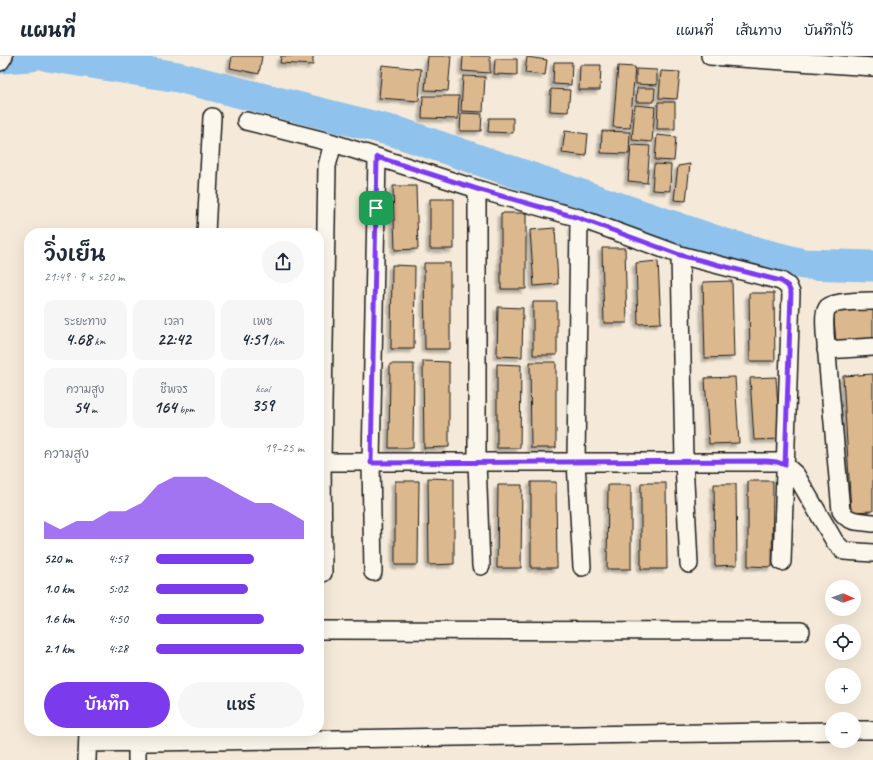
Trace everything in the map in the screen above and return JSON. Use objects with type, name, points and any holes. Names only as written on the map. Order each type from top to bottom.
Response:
[{"type":"street","points":[[0,62],[4,56]]},
{"type":"street","points":[[710,56],[873,67]]},
{"type":"street","points":[[206,228],[212,117]]},
{"type":"street","points":[[246,121],[333,144],[477,189],[579,218],[680,255],[781,281],[788,286],[791,293],[782,562]]},
{"type":"street","points":[[324,228],[327,166],[333,144]]},
{"type":"street","points":[[373,572],[371,463],[377,157]]},
{"type":"street","points":[[477,189],[477,462],[481,566]]},
{"type":"street","points":[[579,218],[576,462],[582,567]]},
{"type":"street","points":[[680,255],[684,462],[689,564]]},
{"type":"street","points":[[873,300],[834,304],[828,308],[825,314],[826,350],[841,511],[844,517],[854,521],[873,523]]},
{"type":"street","points":[[826,350],[873,347]]},
{"type":"street","points":[[324,462],[777,462],[785,465],[796,474],[835,542],[844,551],[873,553]]},
{"type":"street","points":[[324,630],[801,631]]},
{"type":"street","points":[[861,730],[873,730]]},
{"type":"street","points":[[324,735],[825,731]]},
{"type":"street","points":[[87,760],[88,737],[136,742],[180,736]]},
{"type":"street","points":[[136,742],[137,760]]},
{"type":"building","points":[[232,56],[262,56],[259,74],[230,68]]},
{"type":"building","points":[[281,56],[313,56],[313,65],[280,63]]},
{"type":"building","points":[[428,56],[451,56],[448,91],[425,90]]},
{"type":"building","points":[[463,56],[490,56],[490,73],[462,71]]},
{"type":"building","points":[[861,56],[873,56],[873,62],[861,61]]},
{"type":"building","points":[[527,57],[547,60],[545,75],[525,73]]},
{"type":"building","points":[[495,59],[517,59],[517,75],[494,74]]},
{"type":"building","points":[[554,62],[572,62],[571,85],[553,84]]},
{"type":"building","points":[[382,65],[421,69],[419,101],[379,98]]},
{"type":"building","points":[[580,65],[601,65],[600,90],[579,90]]},
{"type":"building","points":[[618,66],[635,67],[630,128],[613,127]]},
{"type":"building","points":[[636,69],[657,70],[657,85],[636,84]]},
{"type":"building","points":[[661,71],[680,72],[677,99],[659,98]]},
{"type":"building","points":[[463,76],[485,77],[483,112],[461,111]]},
{"type":"building","points":[[637,88],[655,88],[654,102],[636,102]]},
{"type":"building","points":[[551,89],[570,90],[568,112],[550,111]]},
{"type":"building","points":[[423,96],[459,96],[458,119],[422,118]]},
{"type":"building","points":[[658,102],[675,102],[675,129],[657,129]]},
{"type":"building","points":[[635,105],[655,107],[652,142],[632,140]]},
{"type":"building","points":[[461,113],[482,114],[481,131],[460,131]]},
{"type":"building","points":[[489,118],[513,118],[513,133],[488,132]]},
{"type":"building","points":[[565,131],[588,134],[586,156],[562,153]]},
{"type":"building","points":[[602,131],[630,132],[629,154],[601,153]]},
{"type":"building","points":[[657,135],[676,137],[674,161],[655,160]]},
{"type":"building","points":[[631,145],[650,146],[647,183],[628,181]]},
{"type":"building","points":[[654,164],[671,165],[670,191],[652,190]]},
{"type":"building","points":[[690,164],[686,201],[674,200],[678,166]]},
{"type":"building","points":[[393,186],[416,186],[418,249],[395,250]]},
{"type":"building","points":[[430,199],[454,199],[454,249],[430,249]]},
{"type":"building","points":[[501,213],[526,213],[526,289],[501,289]]},
{"type":"building","points":[[555,228],[558,284],[534,286],[530,230]]},
{"type":"building","points":[[602,248],[625,248],[627,323],[604,323]]},
{"type":"building","points":[[658,261],[661,323],[638,324],[636,263]]},
{"type":"building","points":[[424,263],[450,263],[450,349],[425,349]]},
{"type":"building","points":[[392,265],[415,266],[414,349],[391,349]]},
{"type":"building","points":[[732,281],[734,357],[705,358],[703,282]]},
{"type":"building","points":[[749,293],[774,293],[775,361],[750,361]]},
{"type":"building","points":[[533,302],[557,302],[557,355],[533,355]]},
{"type":"building","points":[[873,304],[873,340],[836,342],[833,307]]},
{"type":"building","points":[[498,307],[523,308],[522,357],[497,356]]},
{"type":"building","points":[[423,361],[449,362],[449,447],[424,448]]},
{"type":"building","points":[[530,362],[556,362],[556,448],[531,448]]},
{"type":"building","points":[[390,364],[414,364],[413,448],[389,448]]},
{"type":"building","points":[[497,364],[521,365],[520,448],[497,448]]},
{"type":"building","points":[[873,374],[873,511],[851,512],[843,376]]},
{"type":"building","points":[[735,377],[739,443],[709,444],[705,378]]},
{"type":"building","points":[[776,377],[780,439],[754,440],[750,378]]},
{"type":"building","points":[[428,478],[454,479],[454,564],[429,565]]},
{"type":"building","points":[[395,481],[419,481],[418,565],[395,565]]},
{"type":"building","points":[[748,481],[773,481],[772,567],[748,566]]},
{"type":"building","points":[[531,482],[556,482],[557,568],[531,568]]},
{"type":"building","points":[[641,483],[666,483],[667,569],[641,569]]},
{"type":"building","points":[[714,484],[736,484],[737,565],[715,566]]},
{"type":"building","points":[[498,485],[522,485],[521,568],[497,568]]},
{"type":"building","points":[[608,485],[631,485],[631,569],[607,569]]},
{"type":"waterway","points":[[0,58],[31,56]]},
{"type":"waterway","points":[[48,56],[178,77],[400,133],[725,244],[803,264],[873,266]]},
{"type":"route","points":[[377,157],[477,189],[579,218],[680,255],[781,281],[788,286],[791,293],[785,465],[767,461],[371,463],[376,208],[377,157]]}]
